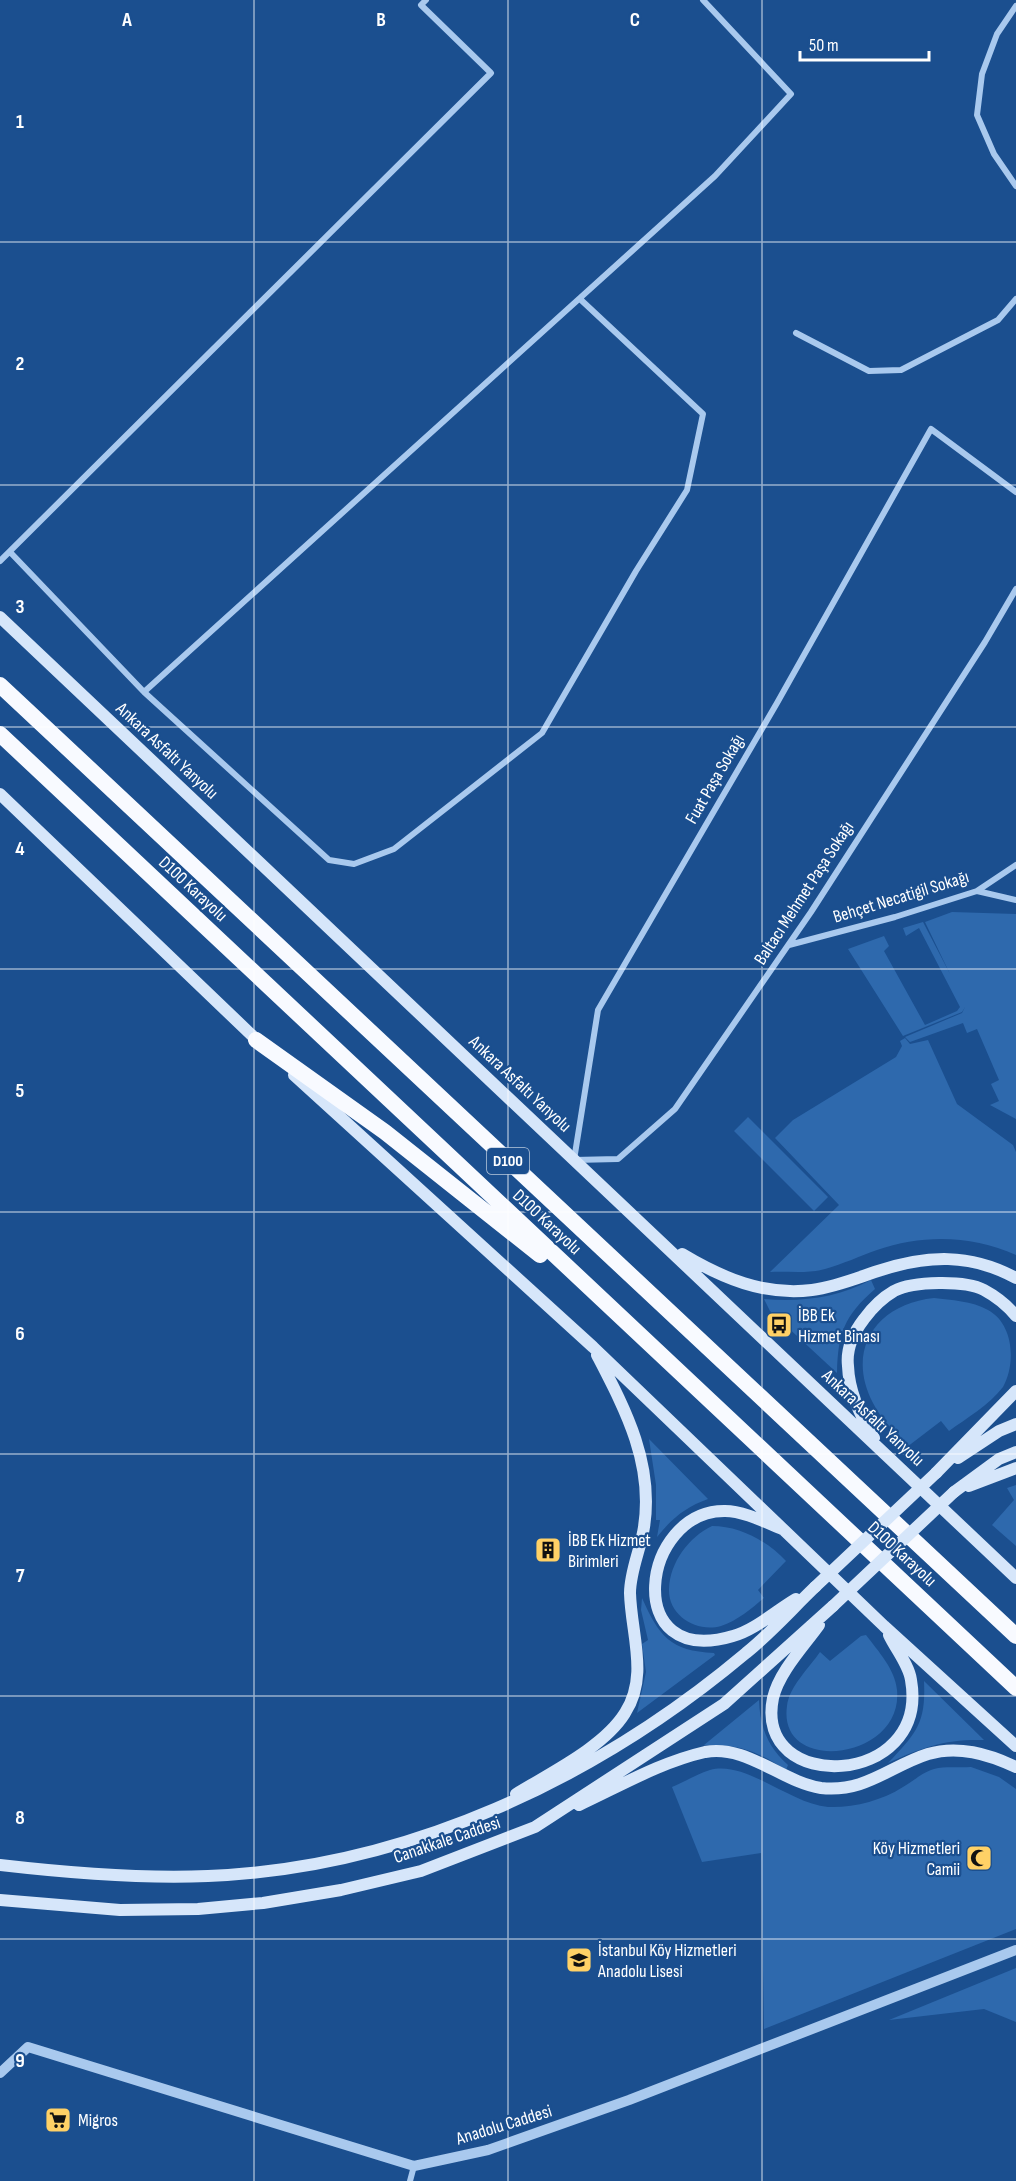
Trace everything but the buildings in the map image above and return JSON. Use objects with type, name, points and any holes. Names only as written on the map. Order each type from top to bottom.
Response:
[{"type":"highway","name":"D100 Karayolu","points":[[0,685],[1016,1636]]},
{"type":"highway","name":"D100 Karayolu","points":[[0,734],[1016,1688]]},
{"type":"highway","points":[[256,1040],[385,1131],[636,1333]]},
{"type":"main road","name":"Ankara Asfaltı Yanyolu","points":[[0,617],[1016,1578]]},
{"type":"main road","points":[[0,794],[256,1040],[593,1347],[884,1626],[1016,1746]]},
{"type":"main road","points":[[663,1243],[720,1277],[744,1285],[781,1290],[812,1290],[901,1264],[937,1259],[980,1261],[1016,1278]]},
{"type":"main road","points":[[883,1452],[861,1416],[854,1397],[847,1364],[850,1343],[859,1326],[874,1307],[896,1290],[919,1284],[957,1284],[982,1289],[1006,1304],[1016,1316]]},
{"type":"main road","points":[[488,1813],[607,1734],[625,1714],[636,1693],[638,1659],[630,1591],[645,1526],[647,1482],[642,1457],[630,1423],[593,1347]]},
{"type":"main road","points":[[786,1530],[726,1511],[703,1515],[684,1523],[672,1538],[660,1562],[654,1604],[668,1628],[684,1638],[718,1640],[736,1636],[814,1587],[936,1473],[1016,1391]]},
{"type":"main road","points":[[936,1473],[999,1431],[1016,1424]]},
{"type":"main road","points":[[884,1626],[911,1678],[912,1712],[903,1732],[880,1754],[863,1763],[839,1768],[816,1765],[796,1756],[780,1743],[772,1721],[774,1697],[787,1670],[833,1606],[954,1492],[999,1459],[1016,1452]]},
{"type":"main road","points":[[954,1492],[1016,1468]]},
{"type":"main road","name":"Canakkale Caddesi","points":[[0,1865],[135,1876],[209,1876],[275,1870],[361,1853],[488,1813],[542,1789],[648,1729],[748,1652],[814,1587]]},
{"type":"main road","name":"Canakkale Caddesi","points":[[0,1900],[120,1910],[198,1909],[262,1903],[341,1890],[421,1870],[535,1827],[724,1704],[833,1606]]},
{"type":"main road","points":[[535,1827],[649,1772],[708,1752],[739,1756],[785,1777],[822,1788],[858,1786],[930,1754],[955,1750],[988,1755],[1016,1767]]},
{"type":"street","points":[[0,561],[491,73],[421,5],[426,0]]},
{"type":"street","points":[[144,692],[715,176],[791,94],[703,0]]},
{"type":"street","points":[[1016,6],[997,34],[982,74],[977,115],[994,154],[1016,186]]},
{"type":"street","points":[[10,552],[144,692],[329,860],[354,864],[394,849],[542,733],[636,571],[687,490],[703,414],[580,299]]},
{"type":"street","points":[[796,333],[869,371],[901,370],[998,321],[1016,299]]},
{"type":"street","name":"Fuat Paşa Sokağı","points":[[574,1160],[598,1010],[777,703],[931,429],[1016,492]]},
{"type":"street","name":"Baltacı Mehmet Paşa Sokağı","points":[[574,1160],[618,1159],[675,1110],[789,945],[985,642],[1016,589]]},
{"type":"street","name":"Behçet Necatigil Sokağı","points":[[789,945],[976,891],[1016,865]]},
{"type":"street","points":[[976,891],[1016,900]]},
{"type":"street","name":"Anadolu Caddesi","points":[[0,2073],[28,2047],[414,2166],[488,2150],[629,2100],[1016,1950]]},
{"type":"street","points":[[410,2181],[414,2166]]},
{"type":"shaded area","points":[[952,912],[1016,914],[1016,1119],[990,1105],[999,1101],[991,1084],[999,1080],[977,1029],[967,1033],[963,1023],[910,1042],[905,1037],[962,1013],[965,1007],[962,1012],[903,1036],[848,949],[884,936],[889,946],[884,951],[925,1025],[957,1011],[960,1007],[919,928],[906,936],[903,928],[923,922],[950,974],[925,922]]},
{"type":"shaded area","points":[[905,1038],[910,1044],[928,1040],[957,1104],[1013,1145],[1016,1152],[1016,1255],[999,1248],[965,1240],[930,1239],[894,1245],[819,1271],[770,1272],[839,1205],[775,1138],[793,1120],[896,1057],[902,1046],[900,1041]]},
{"type":"shaded area","points":[[748,1117],[828,1197],[814,1211],[734,1131]]},
{"type":"shaded area","points":[[871,1280],[875,1289],[856,1308],[841,1336],[837,1373],[770,1311],[764,1299],[792,1300],[832,1295]]},
{"type":"shaded area","points":[[934,1298],[975,1305],[997,1316],[1008,1334],[1010,1367],[1003,1387],[978,1411],[949,1431],[941,1421],[907,1447],[873,1403],[865,1383],[863,1365],[865,1348],[872,1332],[896,1309]]},
{"type":"shaded area","points":[[649,1439],[708,1499],[680,1514],[657,1537],[660,1520],[656,1520],[656,1485]]},
{"type":"shaded area","points":[[1016,1485],[1016,1546],[992,1525],[1014,1500],[1007,1488]]},
{"type":"shaded area","points":[[712,1526],[733,1529],[752,1536],[762,1541],[786,1561],[758,1590],[764,1598],[733,1621],[712,1628],[694,1624],[679,1614],[673,1607],[669,1589],[673,1569],[682,1552],[696,1537]]},
{"type":"shaded area","points":[[642,1598],[654,1622],[668,1639],[687,1649],[715,1655],[637,1713],[646,1672],[642,1644],[648,1640],[641,1610]]},
{"type":"shaded area","points":[[866,1635],[885,1661],[896,1682],[894,1714],[881,1732],[863,1744],[841,1751],[819,1750],[801,1743],[789,1728],[787,1706],[795,1685],[820,1652],[830,1661],[861,1636]]},
{"type":"shaded area","points":[[924,1681],[984,1740],[934,1745],[888,1763],[906,1744],[921,1718]]},
{"type":"shaded area","points":[[759,1700],[766,1736],[775,1751],[788,1765],[786,1770],[747,1750],[704,1745]]},
{"type":"shaded area","points":[[971,1767],[999,1777],[1016,1789],[1016,1929],[764,2029],[761,1853],[702,1862],[672,1787],[710,1770],[724,1769],[738,1771],[813,1804],[837,1807],[867,1803],[886,1796],[934,1769]]},
{"type":"shaded area","points":[[1016,1968],[1016,2022],[984,2009],[889,2020]]},
{"type":"place","name":"İBB Ek Hizmet Binası","points":[[779,1325]]},
{"type":"place","name":"İBB Ek Hizmet Birimleri","points":[[548,1550]]},
{"type":"place","name":"Köy Hizmetleri Camii","points":[[979,1858]]},
{"type":"place","name":"İstanbul Köy Hizmetleri Anadolu Lisesi","points":[[579,1960]]},
{"type":"place","name":"Migros","points":[[58,2120]]}]
